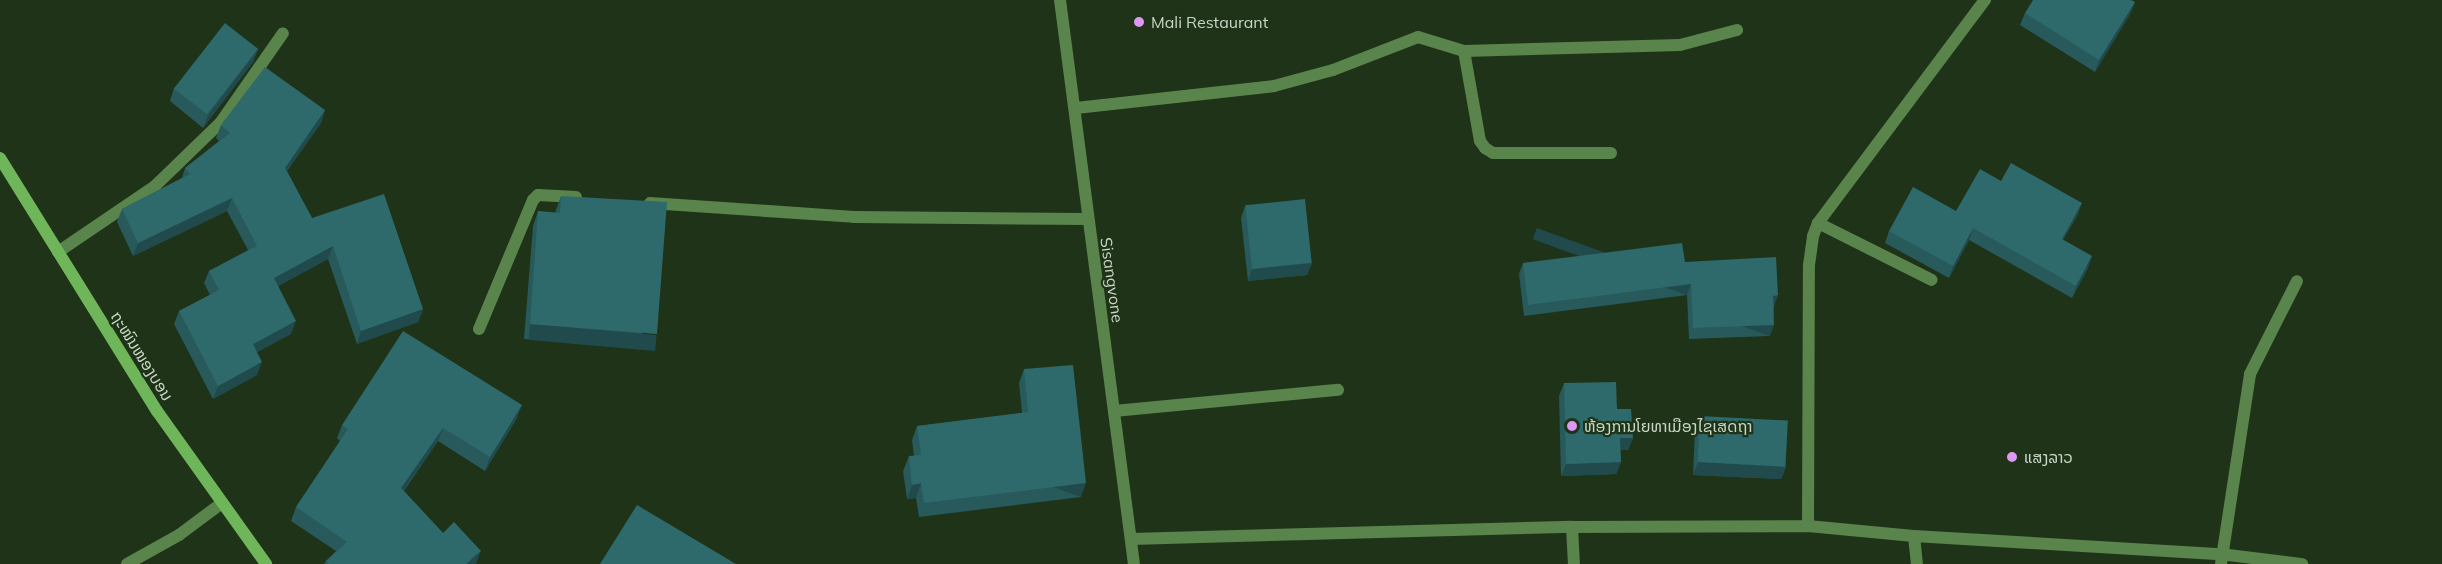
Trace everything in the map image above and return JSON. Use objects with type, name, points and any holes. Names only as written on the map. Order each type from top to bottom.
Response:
[{"type":"street","name":"Sisangvone","points":[[1060,0],[1076,108],[1087,219],[1134,564]]},
{"type":"street","points":[[1808,526],[1809,265],[1818,223],[1985,0]]},
{"type":"street","points":[[1076,108],[1274,86],[1333,70],[1418,38],[1464,51],[1680,45],[1737,30]]},
{"type":"street","points":[[58,252],[155,186],[221,122],[283,33]]},
{"type":"street","points":[[1464,51],[1480,141],[1485,148],[1493,153],[1611,153]]},
{"type":"street","name":"ຖະໜົນໜອງບອນ","points":[[0,158],[157,411],[266,564]]},
{"type":"street","points":[[479,329],[533,200],[538,195],[592,199]]},
{"type":"street","points":[[640,202],[854,217],[1087,219]]},
{"type":"street","points":[[1818,223],[1932,280]]},
{"type":"street","points":[[2221,559],[2250,374],[2297,281]]},
{"type":"street","points":[[1114,411],[1338,390]]},
{"type":"street","points":[[127,564],[179,535],[222,503]]},
{"type":"street","points":[[1131,539],[1572,527],[1808,526],[1914,536],[2302,564]]},
{"type":"street","points":[[1572,527],[1574,564]]},
{"type":"street","points":[[1914,536],[1917,564]]},
{"type":"building","points":[[2033,0],[2131,0],[2135,2],[2099,60],[2025,13]]},
{"type":"building","points":[[225,23],[258,49],[207,114],[174,88]]},
{"type":"building","points":[[265,67],[325,110],[285,168],[312,218],[384,194],[423,309],[361,331],[333,246],[274,278],[296,321],[253,344],[262,362],[218,386],[179,311],[219,290],[209,271],[257,246],[232,198],[138,243],[122,209],[190,174],[185,168],[230,133],[221,125]]},
{"type":"building","points":[[2011,163],[2082,203],[2062,239],[2092,256],[2076,286],[1973,228],[1953,266],[1889,231],[1913,187],[1956,211],[1980,169],[2001,181]]},
{"type":"building","points":[[561,196],[667,202],[657,334],[530,324],[538,211],[560,213]]},
{"type":"building","points":[[1305,199],[1312,263],[1252,269],[1245,205]]},
{"type":"building","points":[[1682,243],[1685,262],[1776,257],[1778,295],[1773,296],[1774,325],[1693,328],[1691,284],[1528,305],[1523,263]]},
{"type":"building","points":[[403,331],[522,405],[490,457],[443,428],[401,488],[443,533],[454,522],[481,551],[466,564],[329,564],[326,561],[347,542],[296,507],[348,429],[342,425]]},
{"type":"building","points":[[1073,365],[1086,483],[924,503],[921,483],[912,485],[909,456],[921,455],[917,426],[1028,412],[1024,369]]},
{"type":"building","points":[[1616,382],[1617,409],[1631,409],[1633,438],[1620,438],[1621,462],[1566,464],[1564,383]]},
{"type":"building","points":[[1700,416],[1788,421],[1785,467],[1698,462]]},
{"type":"building","points":[[637,505],[736,564],[600,564]]},
{"type":"place","name":"Mali Restaurant","points":[[1139,22]]},
{"type":"place","name":"ຫ້ອງການໂຍທາເມືອງໄຊເສດຖາ","points":[[1572,426]]},
{"type":"place","name":"ແສງລາວ","points":[[2012,457]]}]
